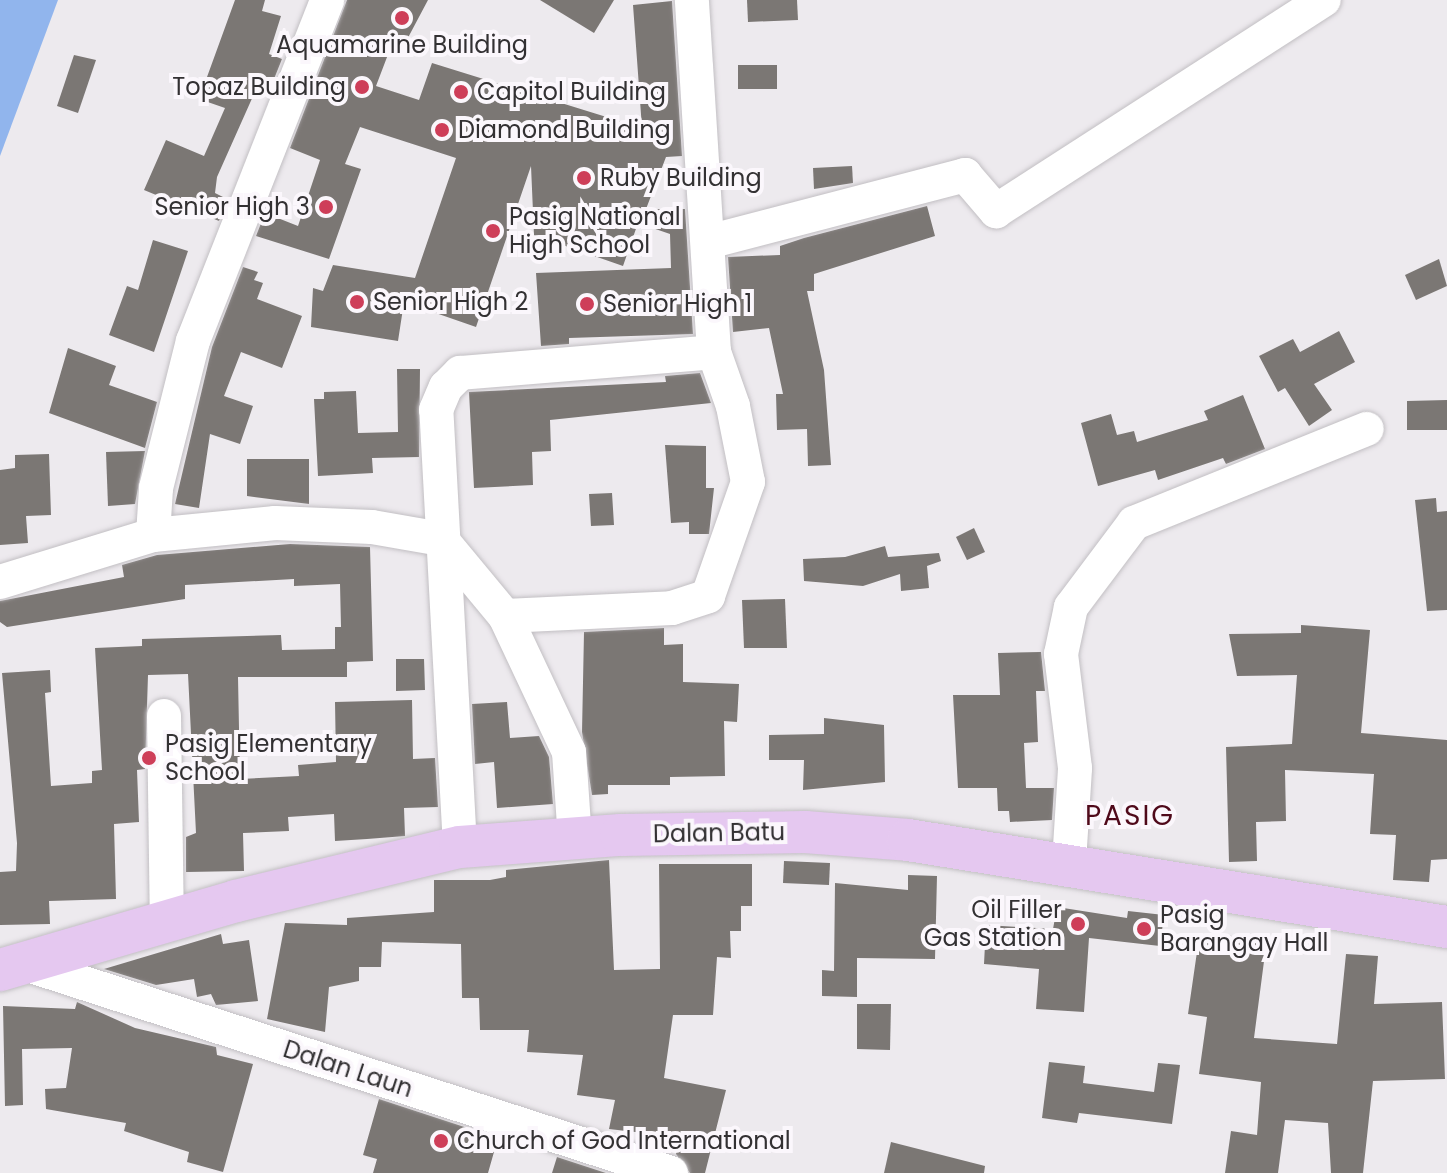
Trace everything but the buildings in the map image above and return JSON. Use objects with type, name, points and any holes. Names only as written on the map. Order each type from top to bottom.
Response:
[{"type":"main road","name":"Dalan Batu","points":[[12,967],[167,922],[460,847],[575,839],[805,832],[1069,862],[1447,927]]},
{"type":"street","points":[[153,535],[156,488],[193,341],[327,0]]},
{"type":"street","points":[[505,616],[672,608],[708,596],[748,482],[733,406],[714,352],[692,0]]},
{"type":"street","points":[[708,242],[965,175],[996,211],[1324,0]]},
{"type":"street","points":[[460,847],[436,410],[446,387],[460,373],[714,352]]},
{"type":"street","points":[[1069,862],[1075,768],[1061,654],[1071,607],[1134,523],[1367,429]]},
{"type":"street","points":[[0,582],[153,535],[275,523],[372,527],[441,539],[505,616],[569,752],[575,839]]},
{"type":"street","points":[[164,716],[167,922]]},
{"type":"street","name":"Dalan Laun","points":[[12,967],[671,1173]]},
{"type":"water","points":[[0,0],[58,0],[0,156]]},
{"type":"place","name":"Aquamarine Building","points":[[402,18]]},
{"type":"place","name":"Topaz Building","points":[[362,87]]},
{"type":"place","name":"Capitol Building","points":[[461,92]]},
{"type":"place","name":"Diamond Building","points":[[442,130]]},
{"type":"place","name":"Ruby Building","points":[[584,178]]},
{"type":"place","name":"Senior High 3","points":[[326,207]]},
{"type":"place","name":"Pasig National High School","points":[[493,231]]},
{"type":"place","name":"Senior High 2","points":[[357,302]]},
{"type":"place","name":"Senior High 1","points":[[587,304]]},
{"type":"place","name":"Pasig Elementary School","points":[[149,758]]},
{"type":"place","name":"Oil Filler Gas Station","points":[[1078,924]]},
{"type":"place","name":"Pasig Barangay Hall","points":[[1144,929]]},
{"type":"place","name":"Church of God International","points":[[441,1141]]},
{"type":"district","name":"PASIG","points":[[1130,816]]}]
